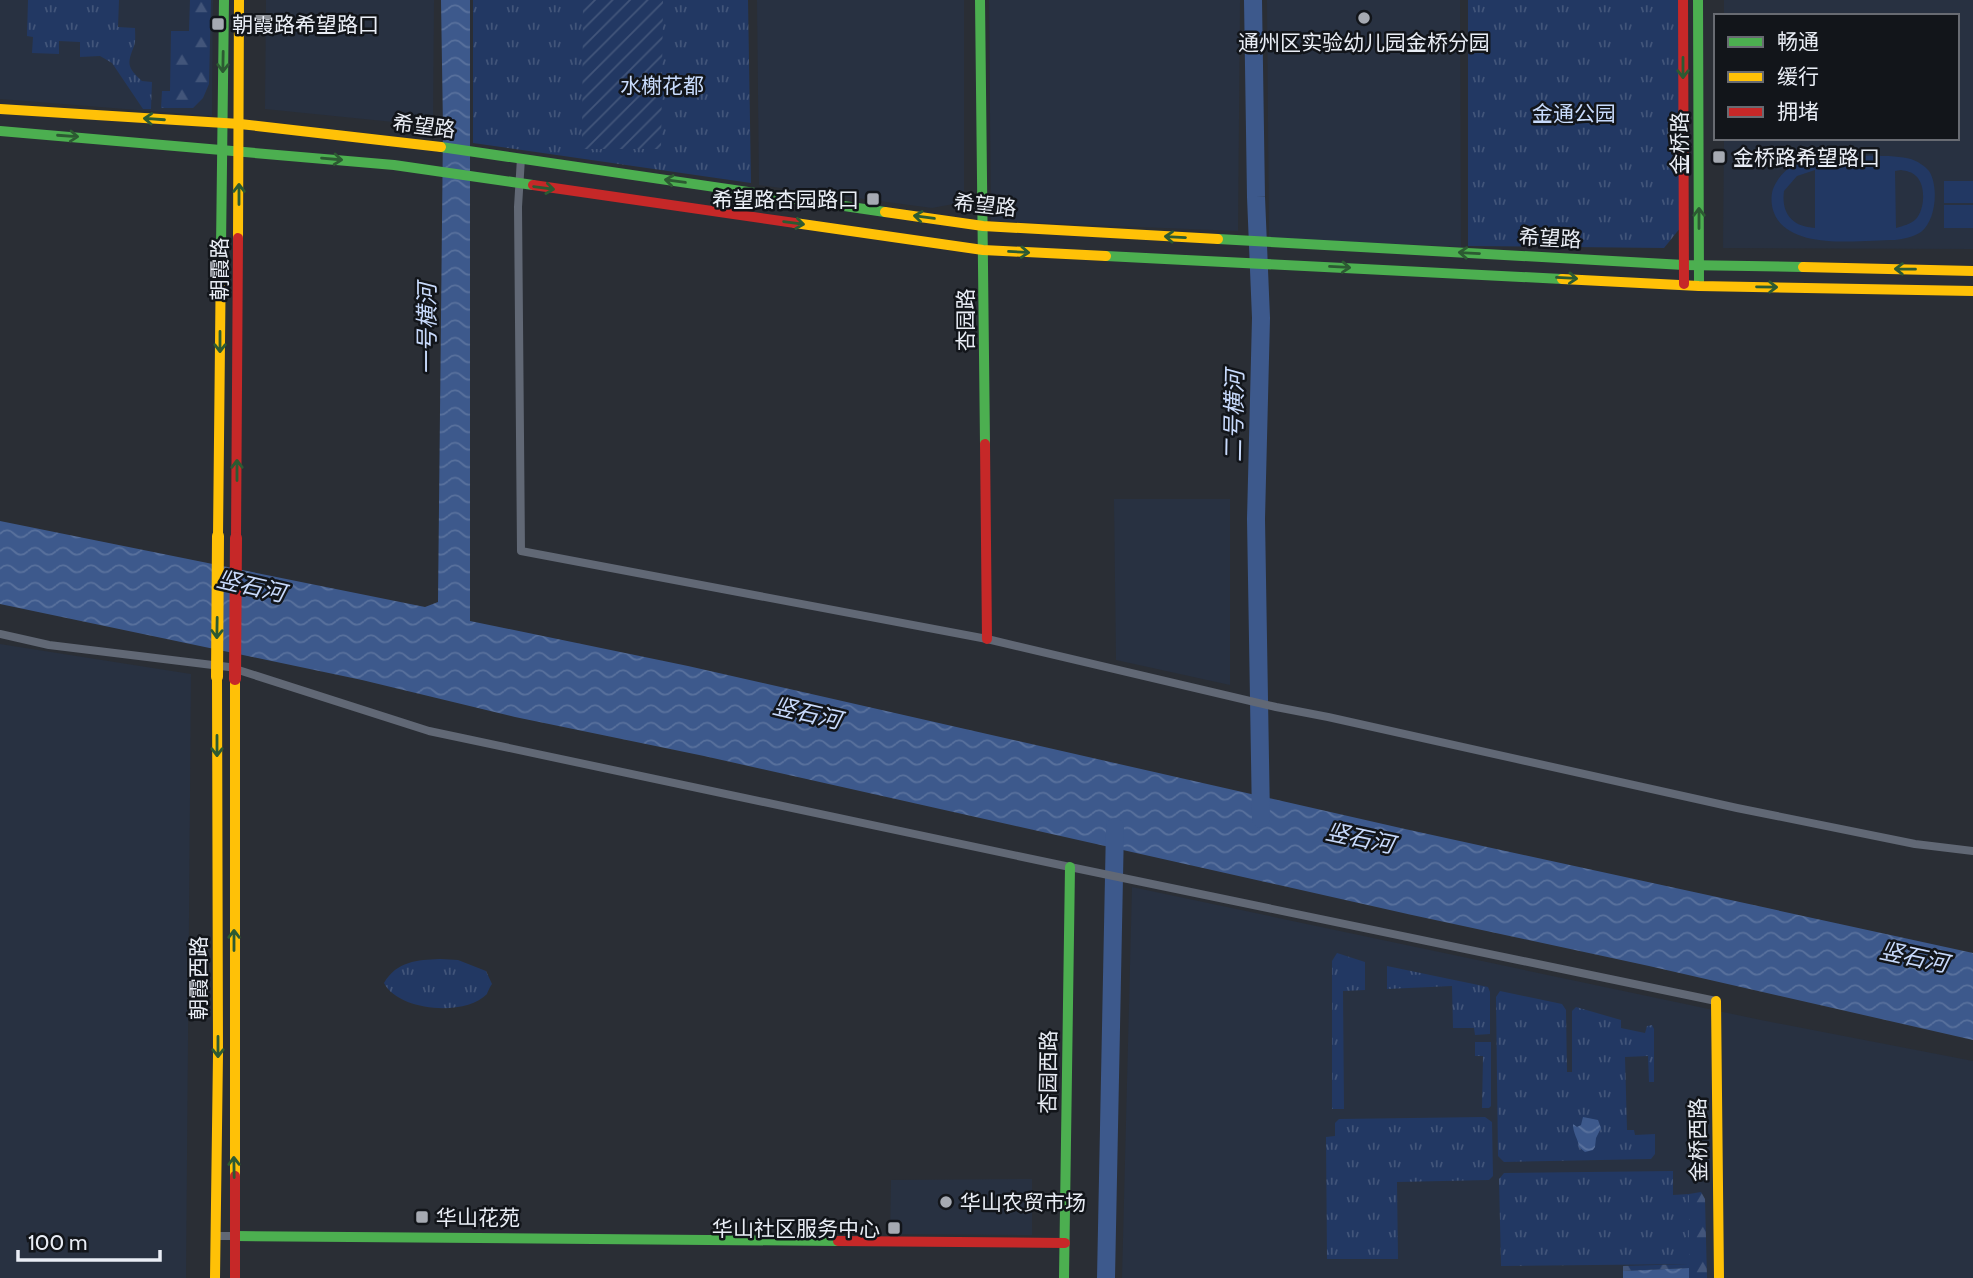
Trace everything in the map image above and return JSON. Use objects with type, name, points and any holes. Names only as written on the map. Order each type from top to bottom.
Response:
[{"type":"main road","name":"朝霞路","points":[[217,677],[224,0]]},
{"type":"main road","name":"朝霞路","points":[[235,679],[239,0]]},
{"type":"main road","name":"杏园路","points":[[980,0],[987,639]]},
{"type":"main road","name":"金桥路","points":[[1683,0],[1684,284]]},
{"type":"main road","name":"金桥路","points":[[1698,0],[1699,286]]},
{"type":"main road","name":"希望路","points":[[0,109],[240,124],[440,147],[983,226],[1684,265],[1973,271]]},
{"type":"main road","name":"希望路","points":[[0,131],[142,142],[221,152],[394,164],[441,173],[983,250],[1699,286],[1973,291]]},
{"type":"main road","name":"朝霞西路","points":[[215,1278],[218,1054],[217,677]]},
{"type":"main road","name":"朝霞西路","points":[[235,679],[235,1278]]},
{"type":"main road","name":"杏园西路","points":[[1064,1278],[1070,867]]},
{"type":"main road","name":"金桥西路","points":[[1716,1001],[1719,1278]]},
{"type":"main road","points":[[235,1236],[1065,1243]]},
{"type":"street","points":[[521,158],[521,551],[987,639],[1276,707],[1738,808],[1915,844],[1973,851]]},
{"type":"street","points":[[0,634],[49,645],[229,667],[429,730],[1716,1001]]},
{"type":"street","points":[[215,1236],[235,1236]]},
{"type":"shaded area","points":[[0,0],[213,0],[212,116],[0,99]]},
{"type":"shaded area","points":[[266,0],[434,0],[433,126],[265,109]]},
{"type":"shaded area","points":[[757,0],[964,0],[964,202],[932,208],[759,185]]},
{"type":"shaded area","points":[[989,0],[1240,0],[1238,231],[991,221]]},
{"type":"shaded area","points":[[1267,0],[1460,0],[1461,247],[1269,238]]},
{"type":"shaded area","points":[[1724,0],[1973,0],[1973,249],[1723,248],[1724,140],[1959,140],[1959,14],[1724,14]]},
{"type":"shaded area","points":[[1114,499],[1230,499],[1230,685],[1116,660]]},
{"type":"shaded area","points":[[0,644],[191,674],[186,1278],[0,1278]]},
{"type":"shaded area","points":[[1132,887],[1761,1020],[1973,1061],[1973,1278],[1122,1278]]},
{"type":"shaded area","points":[[1032,1179],[1032,1235],[890,1234],[891,1180]]},
{"type":"green space","points":[[28,0],[119,0],[118,27],[135,28],[130,65],[142,81],[152,82],[151,109],[143,109],[112,63],[100,56],[80,57],[80,42],[59,41],[59,54],[32,53],[33,37],[27,36]]},
{"type":"green space","points":[[190,0],[211,0],[209,84],[203,98],[193,108],[161,108],[162,91],[170,91],[171,31],[189,31]]},
{"type":"green space","name":"水榭花都","points":[[473,0],[748,0],[751,183],[473,143]]},
{"type":"green space","points":[[583,0],[663,0],[661,149],[582,149]]},
{"type":"green space","name":"金通公园","points":[[1468,0],[1680,0],[1681,227],[1664,248],[1468,246]]},
{"type":"green space","points":[[1878,156],[1902,157],[1916,161],[1929,171],[1934,185],[1930,220],[1921,232],[1895,240],[1826,241],[1793,232],[1781,223],[1773,210],[1772,191],[1784,172],[1807,159]],"holes":[[[1815,170],[1815,228],[1794,222],[1784,206],[1784,191],[1797,176]],[[1895,171],[1913,174],[1919,180],[1923,203],[1916,219],[1896,228]]]},
{"type":"green space","points":[[1944,181],[1973,181],[1973,203],[1944,203]]},
{"type":"green space","points":[[1944,205],[1973,205],[1973,228],[1944,228]]},
{"type":"green space","points":[[1337,953],[1365,962],[1365,990],[1343,991],[1344,1109],[1332,1109],[1332,961]]},
{"type":"green space","points":[[458,960],[486,971],[492,984],[487,994],[464,1006],[432,1008],[403,1000],[384,983],[395,970],[408,963]]},
{"type":"green space","points":[[1387,966],[1488,987],[1490,1034],[1475,1035],[1474,1028],[1453,1028],[1452,986],[1387,989]]},
{"type":"green space","points":[[1500,991],[1562,1004],[1566,1010],[1567,1072],[1572,1072],[1572,1011],[1576,1007],[1621,1020],[1621,1028],[1645,1033],[1647,1026],[1652,1025],[1654,1082],[1649,1082],[1648,1056],[1625,1057],[1627,1130],[1634,1130],[1635,1135],[1655,1134],[1655,1154],[1651,1159],[1504,1162],[1498,1156],[1496,997]]},
{"type":"green space","points":[[1475,1042],[1491,1042],[1489,1108],[1482,1108],[1483,1056],[1475,1056]]},
{"type":"green space","points":[[1485,1117],[1492,1122],[1493,1176],[1489,1180],[1397,1182],[1398,1259],[1327,1259],[1326,1137],[1335,1136],[1335,1123],[1339,1119]]},
{"type":"green space","points":[[1673,1171],[1673,1195],[1689,1194],[1689,1264],[1501,1266],[1499,1179],[1504,1173]]},
{"type":"green space","points":[[1701,1192],[1705,1199],[1707,1278],[1689,1278],[1689,1268],[1623,1271],[1623,1266],[1689,1264],[1689,1194]]},
{"type":"water","name":"竖石河","points":[[441,0],[470,0],[470,621],[688,666],[1405,829],[1973,953],[1973,1040],[704,756],[515,717],[362,680],[0,604],[0,521],[425,607],[438,602],[443,128]]},
{"type":"water","points":[[1583,1117],[1598,1120],[1601,1128],[1593,1150],[1585,1152],[1579,1147],[1573,1124],[1577,1127],[1581,1125]]},
{"type":"water","points":[[1689,1268],[1689,1278],[1623,1278],[1623,1271]]},
{"type":"waterway","name":"二号横河","points":[[1253,0],[1261,318],[1256,519],[1261,819]]},
{"type":"waterway","points":[[1106,1278],[1115,827]]},
{"type":"traffic: fast","points":[[221,247],[224,0]]},
{"type":"traffic: fast","points":[[980,0],[985,444]]},
{"type":"traffic: fast","points":[[1698,0],[1699,286]]},
{"type":"traffic: fast","points":[[0,131],[394,165],[533,185]]},
{"type":"traffic: fast","points":[[441,147],[885,212]]},
{"type":"traffic: fast","points":[[1218,239],[1684,265],[1803,267]]},
{"type":"traffic: fast","points":[[1106,256],[1562,279]]},
{"type":"traffic: fast","points":[[1064,1278],[1070,867]]},
{"type":"traffic: fast","points":[[235,1236],[838,1241]]},
{"type":"traffic: slow","points":[[238,238],[239,0]]},
{"type":"traffic: slow","points":[[0,109],[240,124],[441,147]]},
{"type":"traffic: slow","points":[[885,212],[983,226],[1218,239]]},
{"type":"traffic: slow","points":[[795,223],[983,250],[1106,256]]},
{"type":"traffic: slow","points":[[218,536],[221,247]]},
{"type":"traffic: slow","points":[[1803,267],[1973,271]]},
{"type":"traffic: slow","points":[[1562,279],[1699,286],[1973,291]]},
{"type":"traffic: slow","points":[[217,677],[218,536]]},
{"type":"traffic: slow","points":[[215,1278],[218,1054],[217,677]]},
{"type":"traffic: slow","points":[[235,679],[235,1176]]},
{"type":"traffic: slow","points":[[1716,1001],[1719,1278]]},
{"type":"traffic: jam","points":[[1683,0],[1684,284]]},
{"type":"traffic: jam","points":[[533,185],[795,223]]},
{"type":"traffic: jam","points":[[236,538],[238,238]]},
{"type":"traffic: jam","points":[[985,444],[987,639]]},
{"type":"traffic: jam","points":[[235,679],[236,538]]},
{"type":"traffic: jam","points":[[235,1176],[235,1278]]},
{"type":"traffic: jam","points":[[838,1241],[1065,1243]]},
{"type":"place","name":"通州区实验幼儿园金桥分园","points":[[1364,18]]},
{"type":"place","name":"朝霞路希望路口","points":[[218,24]]},
{"type":"place","name":"金桥路希望路口","points":[[1719,157]]},
{"type":"place","name":"希望路杏园路口","points":[[873,199]]},
{"type":"place","name":"华山农贸市场","points":[[946,1202]]},
{"type":"place","name":"华山花苑","points":[[422,1217]]},
{"type":"place","name":"华山社区服务中心","points":[[894,1228]]},
{"type":"water label","name":"一号横河","points":[[427,329]]}]
